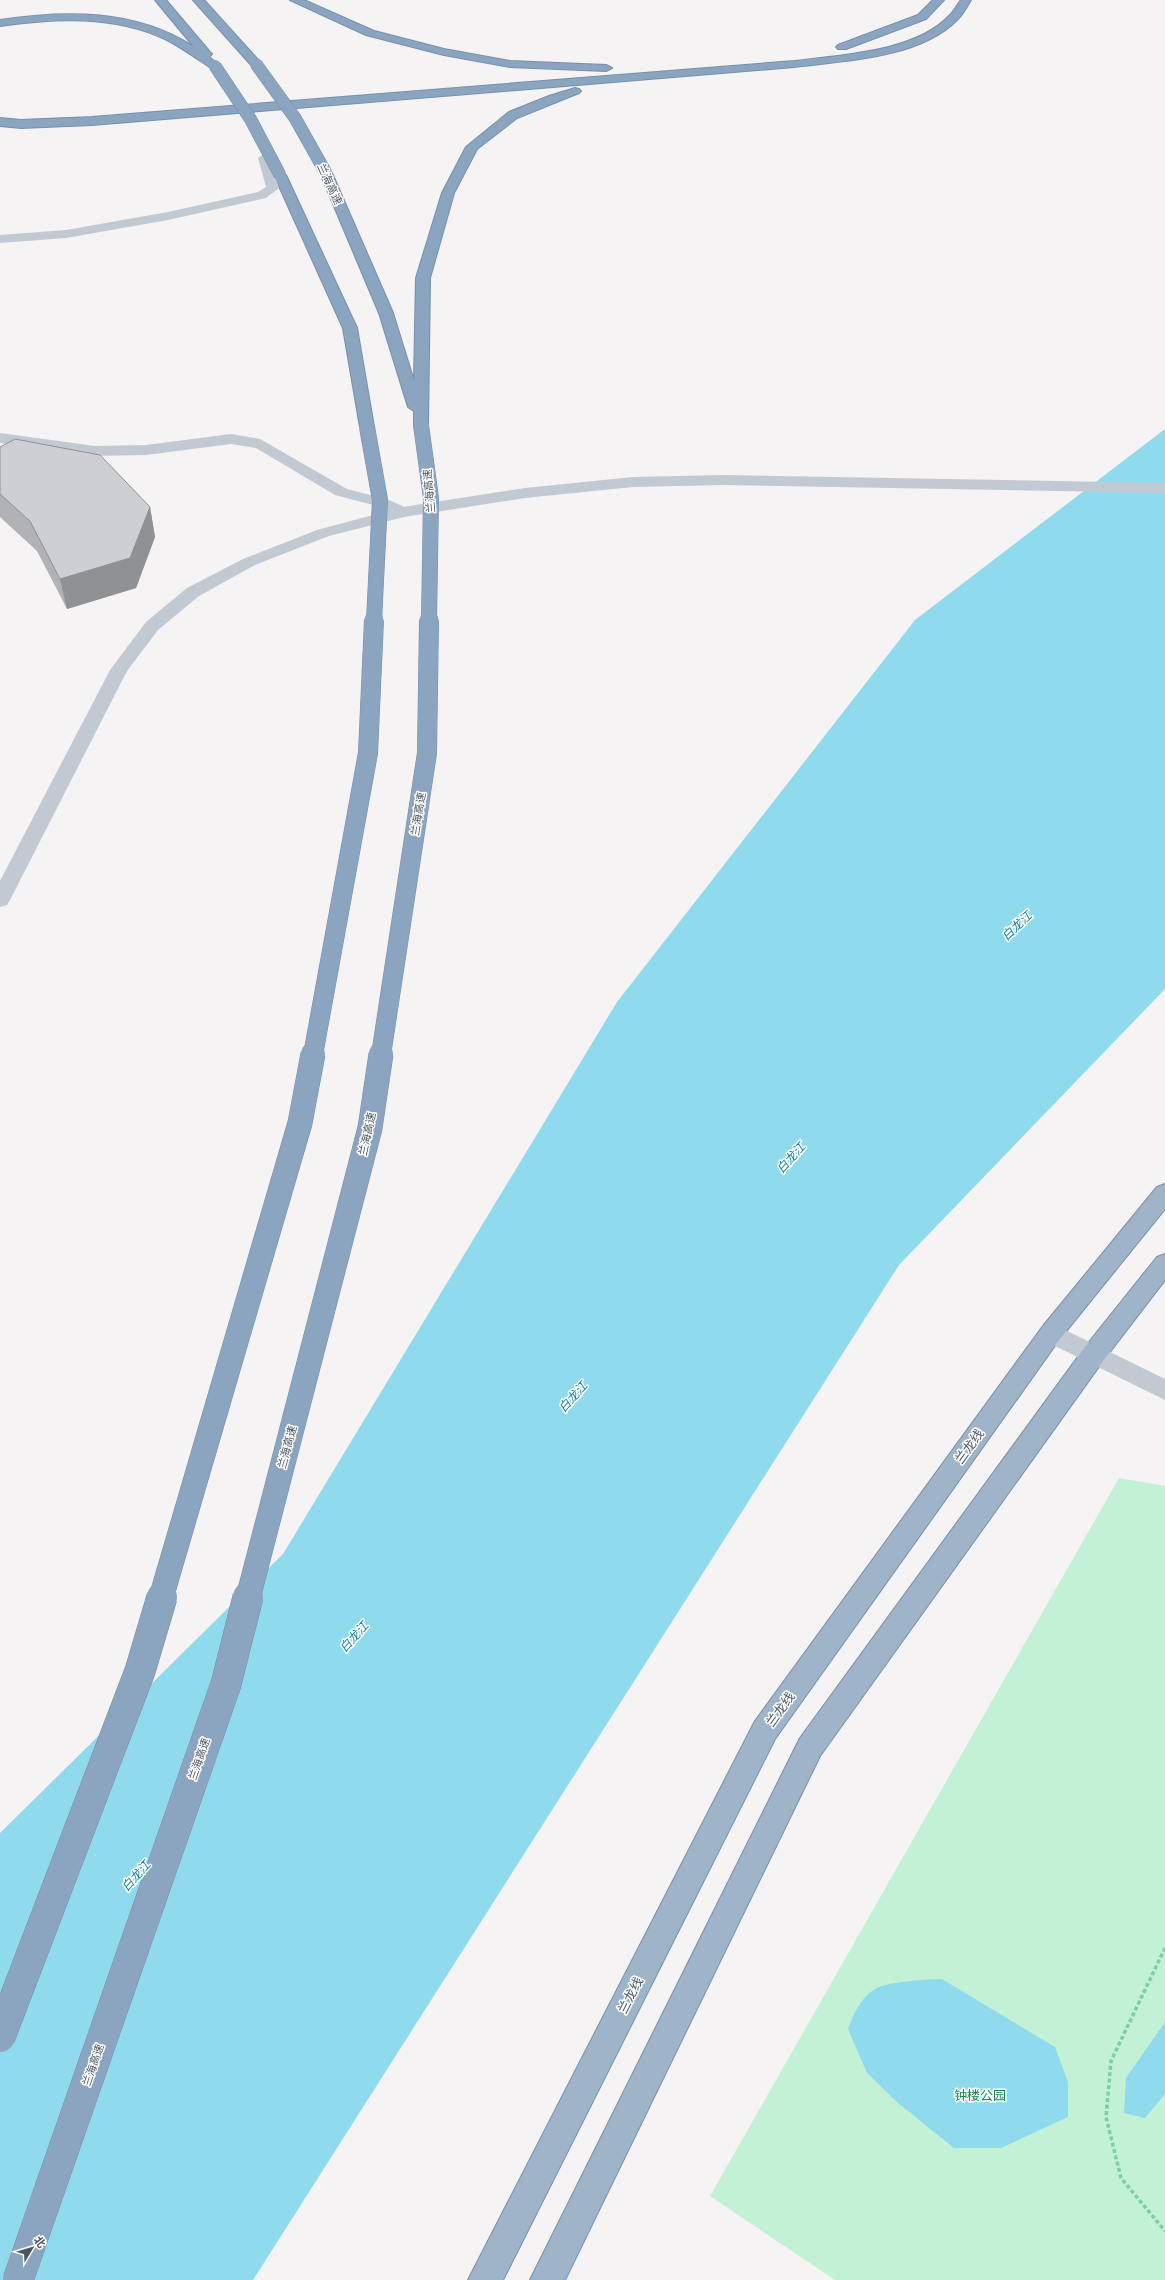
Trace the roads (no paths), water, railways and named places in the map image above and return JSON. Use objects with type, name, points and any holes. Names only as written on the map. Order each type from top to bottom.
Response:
[{"type":"highway","points":[[0,2037],[140,1670],[300,1123],[368,753],[380,500],[350,328],[280,175],[251,120],[216,66],[160,0]]},
{"type":"highway","name":"兰海高速","points":[[18,2280],[226,1684],[370,1128],[427,753],[431,498],[421,425],[386,313],[326,173],[295,118],[256,64],[198,0]]},
{"type":"highway","points":[[296,0],[370,33],[444,52],[510,64],[621,69]]},
{"type":"highway","points":[[0,115],[110,114],[621,69],[842,47],[922,17],[939,0]]},
{"type":"highway","points":[[0,122],[21,124],[92,121],[794,64],[883,51],[930,35],[960,12],[966,0]]},
{"type":"highway","points":[[0,23],[32,17],[75,17],[136,24],[168,36],[216,66]]},
{"type":"highway","points":[[421,425],[423,278],[448,193],[472,147],[513,115],[553,98],[588,87],[665,75]]},
{"type":"highway","name":"兰龙线","points":[[485,2280],[765,1730],[1051,1333],[1165,1193]]},
{"type":"highway","points":[[547,2280],[810,1747],[1094,1354],[1165,1262]]},
{"type":"street","points":[[0,239],[66,234],[168,216],[262,195],[273,188],[264,158]]},
{"type":"street","points":[[0,438],[95,451],[146,450],[231,439],[260,444],[341,492],[382,503],[404,512]]},
{"type":"street","points":[[0,900],[119,670],[152,626],[193,592],[248,562],[323,534],[404,512],[525,493],[633,482],[724,480],[1165,488]]},
{"type":"street","points":[[1051,1333],[1165,1390]]},
{"type":"water","name":"白龙江","points":[[1165,429],[1165,989],[899,1265],[253,2280],[0,2280],[0,1833],[283,1554],[617,1002],[915,620]]},
{"type":"water","points":[[942,1979],[1055,2047],[1068,2082],[1068,2117],[1001,2148],[954,2148],[898,2103],[867,2073],[848,2029],[855,2012],[862,2001],[870,1992],[888,1984],[907,1981]]},
{"type":"water","points":[[1165,2022],[1165,2094],[1145,2118],[1124,2113],[1126,2078]]},
{"type":"park label","name":"钟楼公园","points":[[980,2095]]}]
